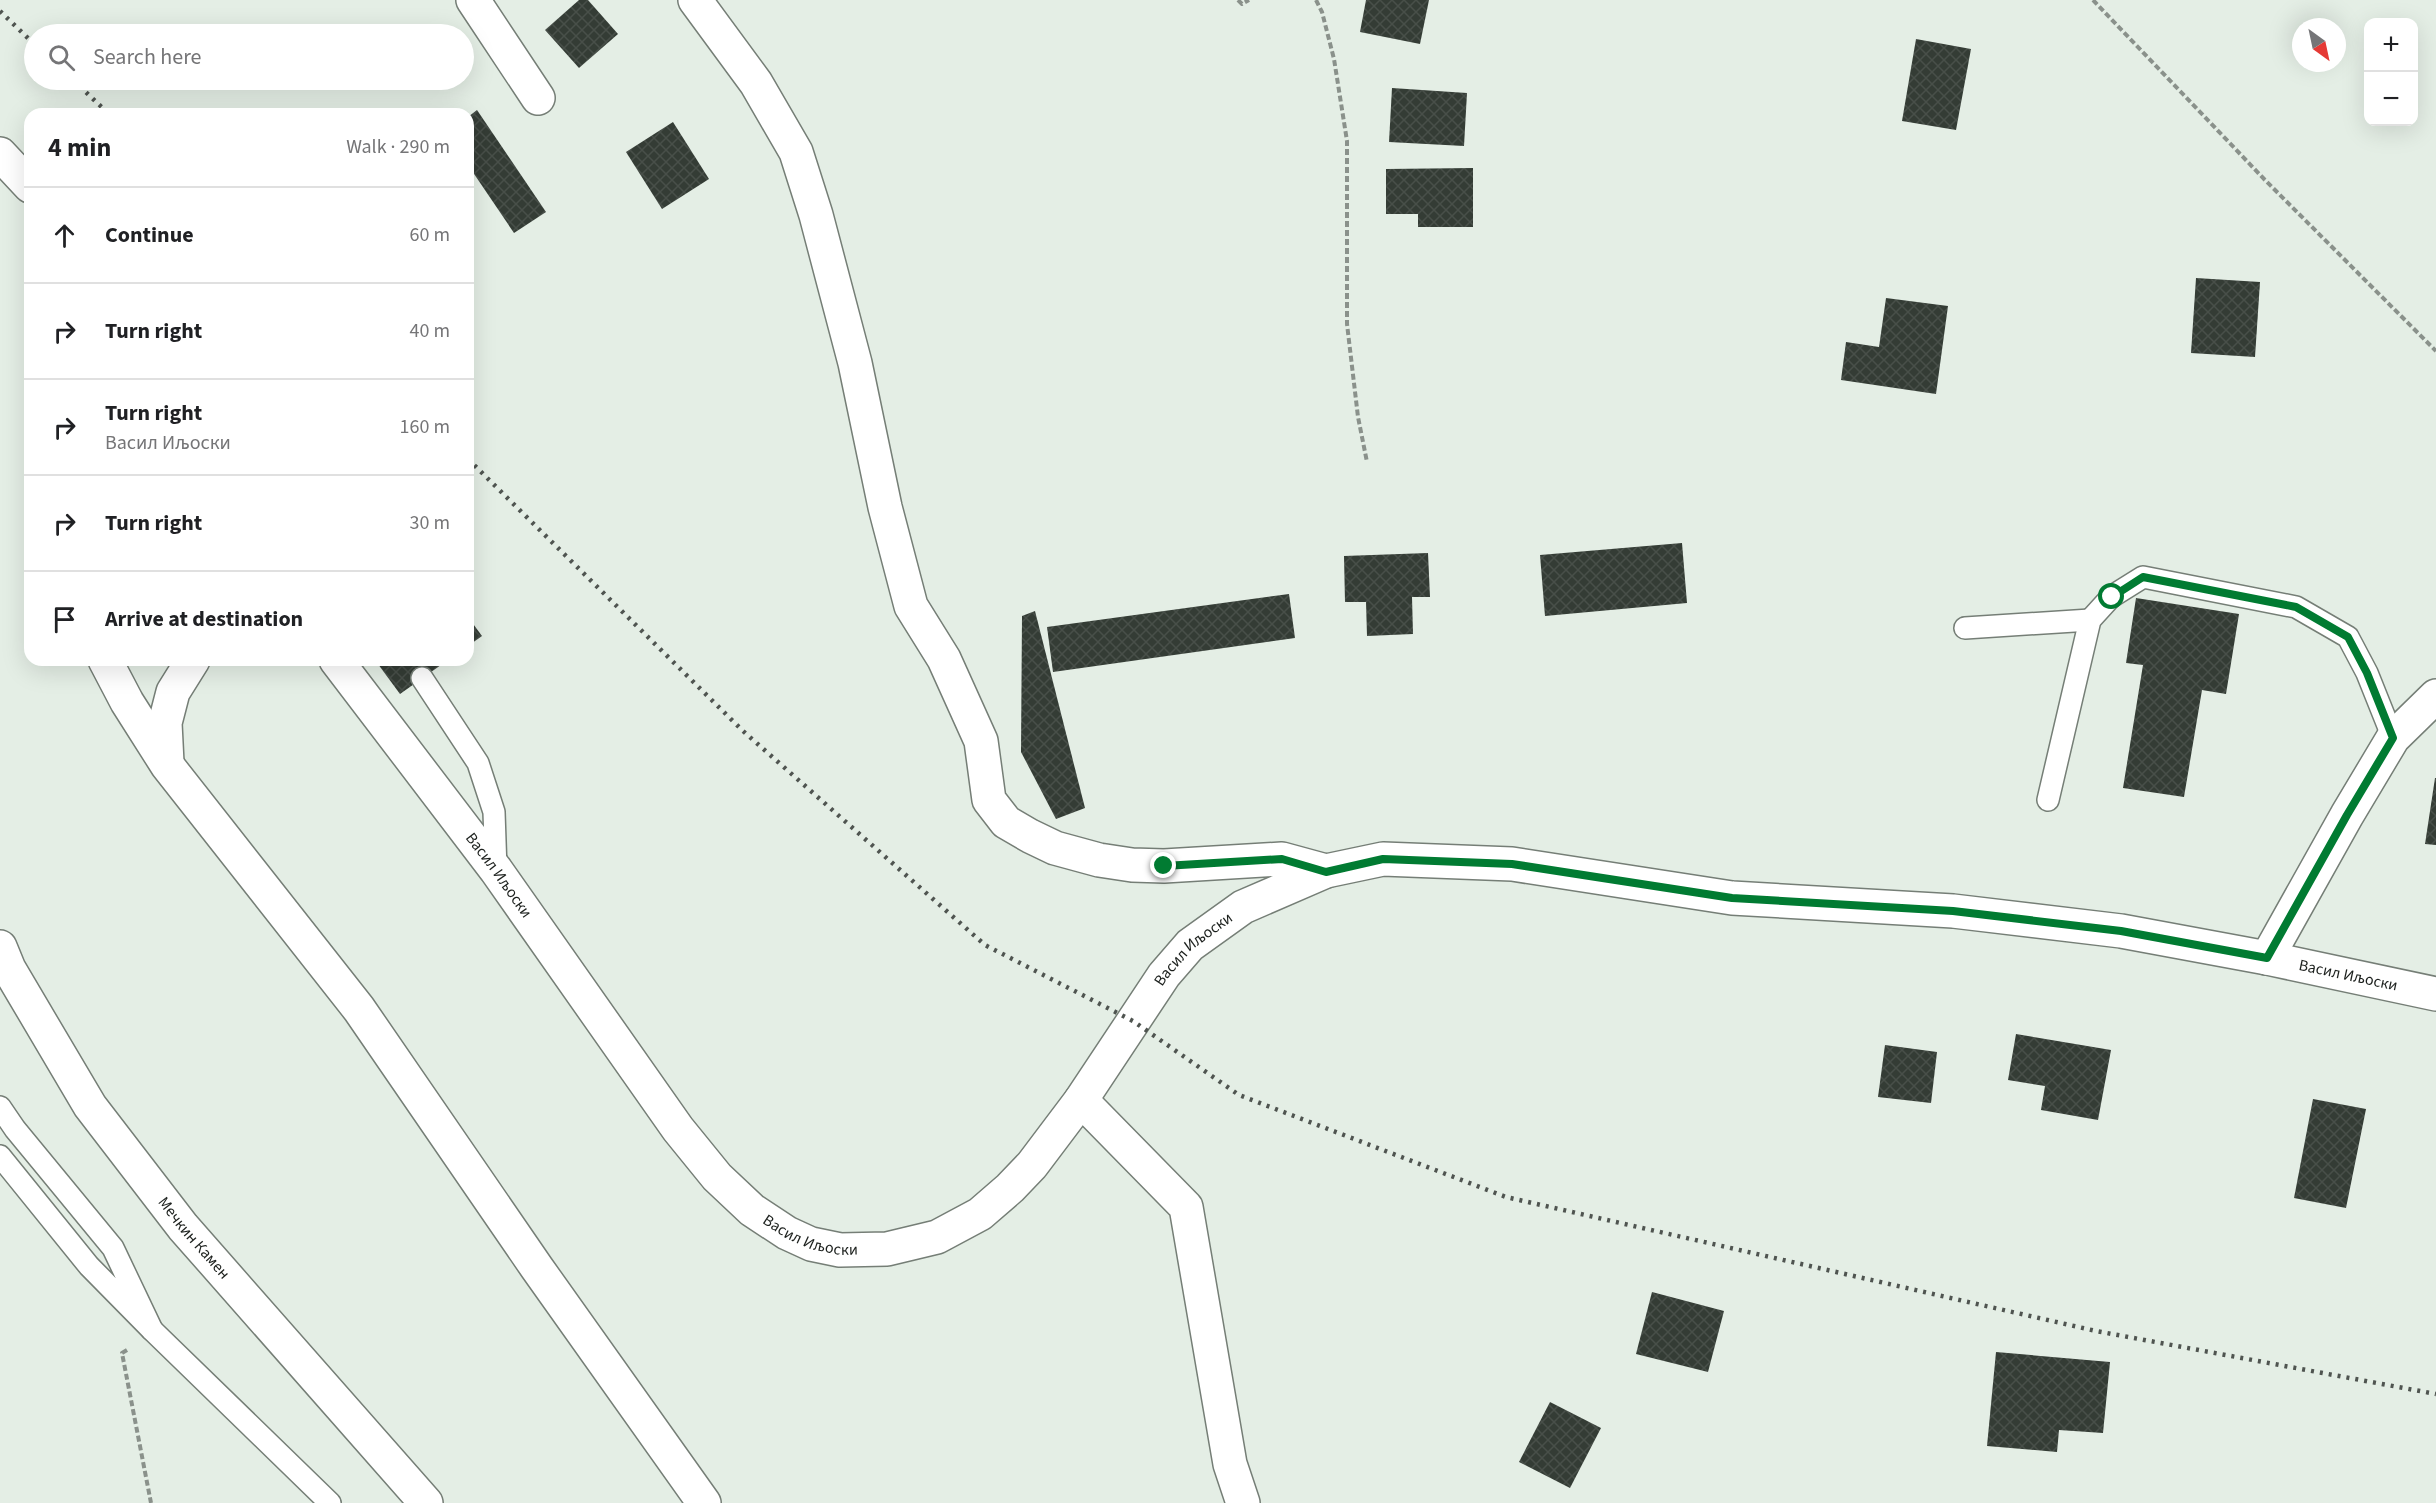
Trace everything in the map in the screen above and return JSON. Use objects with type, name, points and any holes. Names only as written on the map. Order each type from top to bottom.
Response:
[{"type":"main road","points":[[473,0],[538,98]]},
{"type":"main road","points":[[695,0],[756,83],[796,152],[816,216],[855,363],[885,507],[911,606],[944,659],[981,741],[989,800],[1006,822],[1030,836],[1055,848],[1099,860],[1132,865],[1164,866],[1282,859],[1326,872]]},
{"type":"main road","points":[[0,154],[24,180]]},
{"type":"main road","points":[[108,666],[127,702],[167,765],[359,1009],[537,1268],[704,1503]]},
{"type":"main road","points":[[167,765],[165,723],[173,692],[189,666]]},
{"type":"main road","name":"Васил Иљоски","points":[[341,666],[496,870],[678,1129],[717,1177],[752,1210],[787,1233],[812,1244],[840,1250],[887,1249],[937,1237],[980,1214],[1032,1165],[1081,1100],[1164,975],[1190,945],[1243,907],[1326,872],[1383,859],[1512,864],[1732,898],[1953,911],[2088,927],[2267,958],[2436,994]]},
{"type":"main road","points":[[2267,958],[2393,738],[2436,696]]},
{"type":"main road","name":"Мечкин Камен","points":[[0,947],[9,969],[90,1106],[183,1227],[426,1503]]},
{"type":"main road","points":[[1081,1100],[1186,1207],[1230,1464],[1243,1503]]},
{"type":"lane","points":[[2048,800],[2090,620],[2112,597],[2143,577],[2296,607],[2348,637],[2367,673],[2393,738]]},
{"type":"lane","points":[[1965,628],[2090,620]]},
{"type":"lane","points":[[422,678],[478,763],[495,812],[496,870]]},
{"type":"lane","points":[[0,1107],[15,1129],[113,1248],[152,1330]]},
{"type":"lane","points":[[0,1156],[89,1266],[330,1503]]},
{"type":"path","points":[[1238,0],[1242,4],[1249,0]]},
{"type":"path","points":[[1316,0],[1322,12],[1334,59],[1347,141],[1347,324],[1358,417],[1367,462]]},
{"type":"path","points":[[2093,0],[2265,180],[2436,351]]},
{"type":"path","points":[[151,1503],[122,1353],[152,1330]]},
{"type":"building","points":[[579,0],[588,0],[618,34],[579,68],[545,30]]},
{"type":"building","points":[[1366,0],[1429,0],[1420,44],[1360,32]]},
{"type":"building","points":[[1916,39],[1971,49],[1956,130],[1902,121]]},
{"type":"building","points":[[1392,88],[1467,93],[1464,146],[1389,142]]},
{"type":"building","points":[[477,110],[546,212],[514,233],[474,174],[474,112]]},
{"type":"building","points":[[673,122],[709,179],[662,209],[626,152]]},
{"type":"building","points":[[1473,168],[1473,227],[1418,227],[1418,214],[1386,214],[1386,169]]},
{"type":"building","points":[[2196,278],[2260,282],[2255,357],[2191,353]]},
{"type":"building","points":[[1886,298],[1948,306],[1936,394],[1841,380],[1846,342],[1879,347]]},
{"type":"building","points":[[1682,543],[1687,603],[1545,616],[1540,555]]},
{"type":"building","points":[[1428,553],[1430,597],[1412,597],[1413,634],[1367,636],[1366,602],[1345,602],[1344,556]]},
{"type":"building","points":[[1289,594],[1295,638],[1053,672],[1047,627]]},
{"type":"building","points":[[2136,598],[2239,614],[2226,694],[2202,690],[2184,797],[2123,788],[2143,665],[2126,663]]},
{"type":"building","points":[[1035,611],[1085,808],[1056,819],[1021,752],[1022,616]]},
{"type":"building","points":[[474,625],[482,636],[474,642]]},
{"type":"building","points":[[379,666],[440,666],[400,694]]},
{"type":"building","points":[[2436,778],[2436,845],[2425,844]]},
{"type":"building","points":[[2016,1034],[2111,1050],[2098,1120],[2041,1110],[2045,1086],[2008,1080]]},
{"type":"building","points":[[1885,1045],[1937,1052],[1931,1103],[1878,1097]]},
{"type":"building","points":[[2313,1099],[2366,1109],[2346,1208],[2294,1198]]},
{"type":"building","points":[[1652,1292],[1724,1311],[1708,1372],[1636,1354]]},
{"type":"building","points":[[1996,1352],[2110,1362],[2103,1433],[2059,1430],[2057,1452],[1987,1446]]},
{"type":"building","points":[[1550,1402],[1601,1428],[1570,1488],[1519,1462]]},
{"type":"railway","points":[[0,11],[24,34]]},
{"type":"railway","points":[[84,90],[103,108]]},
{"type":"railway","points":[[474,465],[743,731],[985,945],[1133,1021],[1239,1095],[1506,1197],[2096,1331],[2436,1394]]},
{"type":"route","points":[[1164,866],[1282,859],[1326,872],[1383,859],[1512,864],[1732,898],[1953,911],[2121,931],[2267,958],[2393,738],[2367,673],[2348,637],[2296,607],[2143,577],[2112,597]]}]
